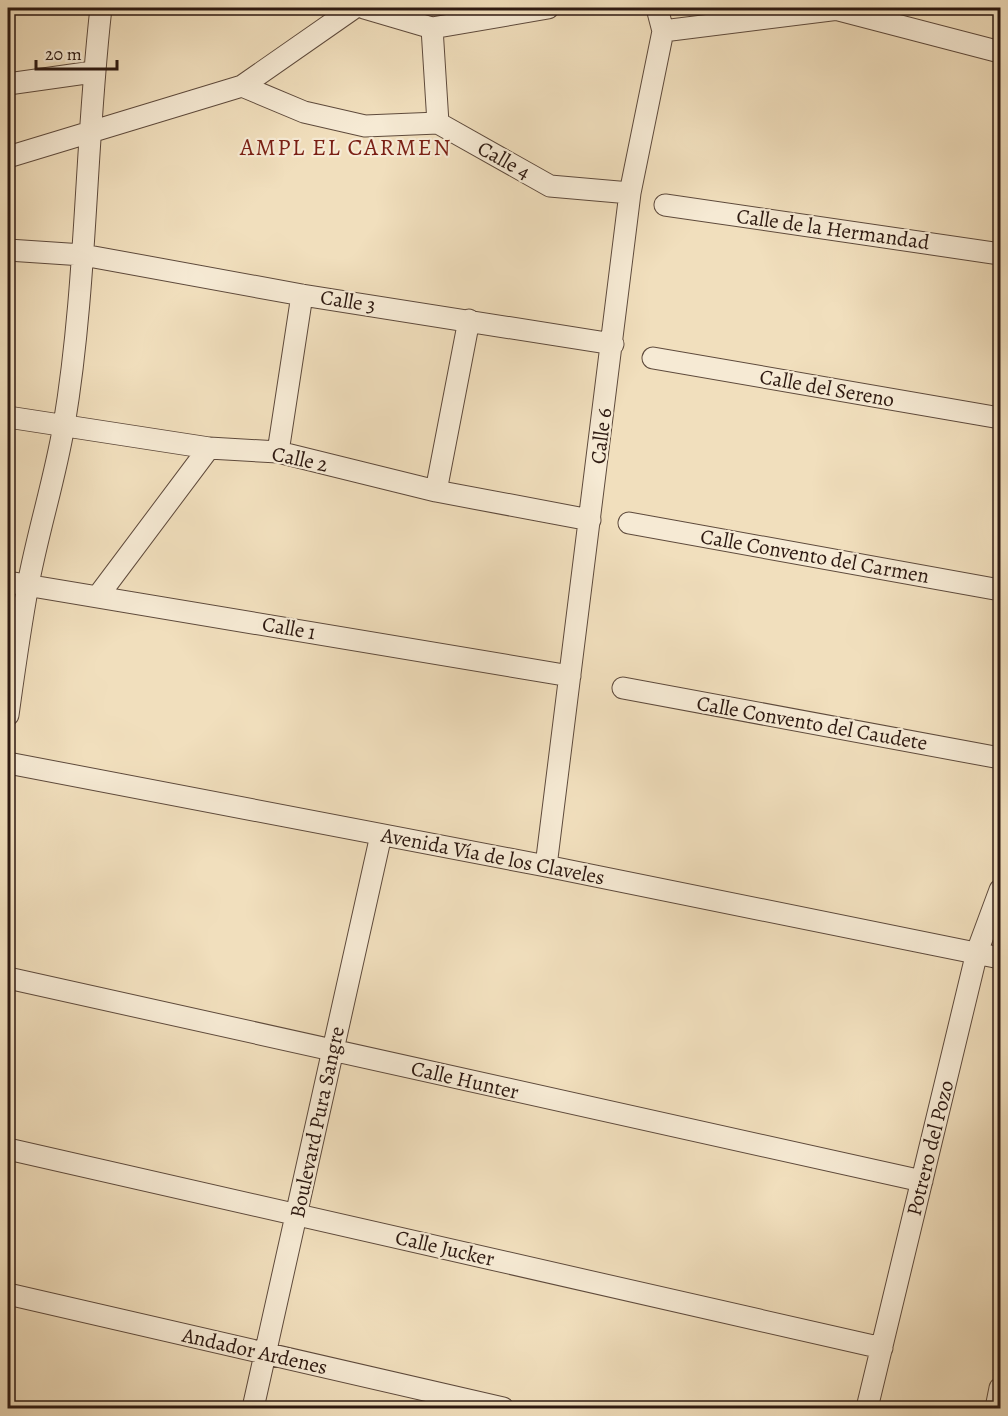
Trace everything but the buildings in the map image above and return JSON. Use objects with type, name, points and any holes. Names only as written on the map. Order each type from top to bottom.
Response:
[{"type":"street","points":[[8,715],[18,584],[64,425],[83,255],[92,132],[93,72],[101,8]]},
{"type":"street","points":[[8,157],[242,86],[354,8]]},
{"type":"street","points":[[364,8],[432,28],[548,8]]},
{"type":"street","name":"Calle 6","points":[[546,866],[613,344],[630,193],[663,31],[657,8]]},
{"type":"street","points":[[663,31],[843,9],[1000,52]]},
{"type":"street","points":[[242,86],[304,112],[365,126],[438,123],[432,28]]},
{"type":"street","points":[[8,84],[93,72]]},
{"type":"street","name":"Calle 4","points":[[438,123],[550,186],[630,193]]},
{"type":"street","name":"Calle de la Hermandad","points":[[665,205],[1000,254]]},
{"type":"street","name":"Calle 3","points":[[8,250],[83,255],[302,295],[613,344]]},
{"type":"street","points":[[278,452],[302,295]]},
{"type":"street","points":[[436,491],[469,320]]},
{"type":"street","name":"Calle del Sereno","points":[[653,358],[1000,418]]},
{"type":"street","name":"Calle 2","points":[[8,417],[209,448],[278,452],[436,491],[590,520]]},
{"type":"street","points":[[98,596],[209,448]]},
{"type":"street","name":"Calle Convento del Carmen","points":[[629,523],[1000,590]]},
{"type":"street","name":"Calle 1","points":[[18,584],[570,676]]},
{"type":"street","name":"Calle Convento del Caudete","points":[[623,688],[1000,758]]},
{"type":"street","name":"Avenida Vía de los Claveles","points":[[8,763],[546,866],[1000,958]]},
{"type":"street","name":"Boulevard Pura Sangre","points":[[253,1408],[381,835]]},
{"type":"street","name":"Potrero del Pozo","points":[[867,1408],[977,952],[1000,890]]},
{"type":"street","name":"Calle Hunter","points":[[8,978],[922,1181]]},
{"type":"street","name":"Calle Jucker","points":[[8,1149],[882,1348]]},
{"type":"street","name":"Andador Ardenes","points":[[8,1294],[503,1408]]},
{"type":"street","points":[[996,1408],[1000,1388]]},
{"type":"district","name":"AMPL EL CARMEN","points":[[346,147]]}]
